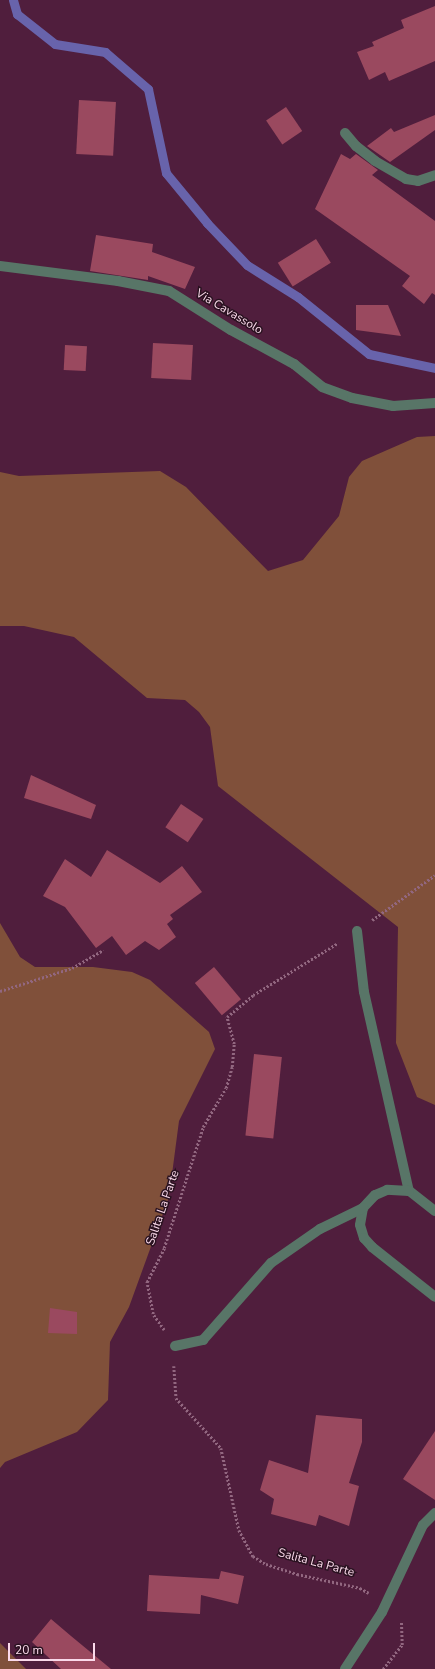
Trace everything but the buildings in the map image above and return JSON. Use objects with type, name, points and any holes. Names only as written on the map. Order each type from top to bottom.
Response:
[{"type":"street","points":[[345,133],[356,146],[375,161],[406,179],[418,181],[435,175]]},
{"type":"street","name":"Via Cavassolo","points":[[0,266],[118,281],[169,291],[231,330],[294,364],[322,386],[352,398],[393,406],[435,403]]},
{"type":"street","points":[[357,931],[364,992],[409,1191]]},
{"type":"street","points":[[175,1346],[202,1340],[271,1263],[320,1229],[363,1208],[375,1195],[388,1190],[409,1191],[435,1211]]},
{"type":"street","points":[[363,1208],[360,1225],[364,1238],[435,1297]]},
{"type":"street","points":[[345,1669],[382,1612],[423,1525],[435,1513]]},
{"type":"path","points":[[0,991],[72,968],[103,950]]},
{"type":"path","name":"Salita La Parte","points":[[265,987],[226,1017],[234,1044],[232,1067],[226,1088],[203,1126],[164,1248],[147,1282],[153,1314],[175,1346],[173,1384],[176,1398],[221,1448],[239,1530],[253,1556],[266,1564],[297,1574],[360,1588],[386,1601],[401,1615],[402,1645],[383,1669]]},
{"type":"shaded area","points":[[435,436],[435,1105],[417,1097],[396,1043],[398,927],[218,786],[210,727],[199,712],[185,700],[147,698],[74,637],[24,626],[0,626],[0,472],[19,476],[160,471],[186,487],[268,571],[303,560],[339,516],[349,477],[362,461],[417,437]]},
{"type":"shaded area","points":[[0,923],[20,957],[35,967],[93,967],[132,972],[150,980],[209,1032],[215,1049],[179,1121],[169,1197],[129,1307],[110,1342],[108,1400],[77,1432],[5,1462],[0,1468]]},
{"type":"shaded area","points":[[0,1643],[26,1669],[0,1669]]},
{"type":"waterway","points":[[13,0],[17,14],[55,44],[105,52],[148,89],[166,173],[207,223],[247,265],[298,297],[369,354],[435,368]]}]
